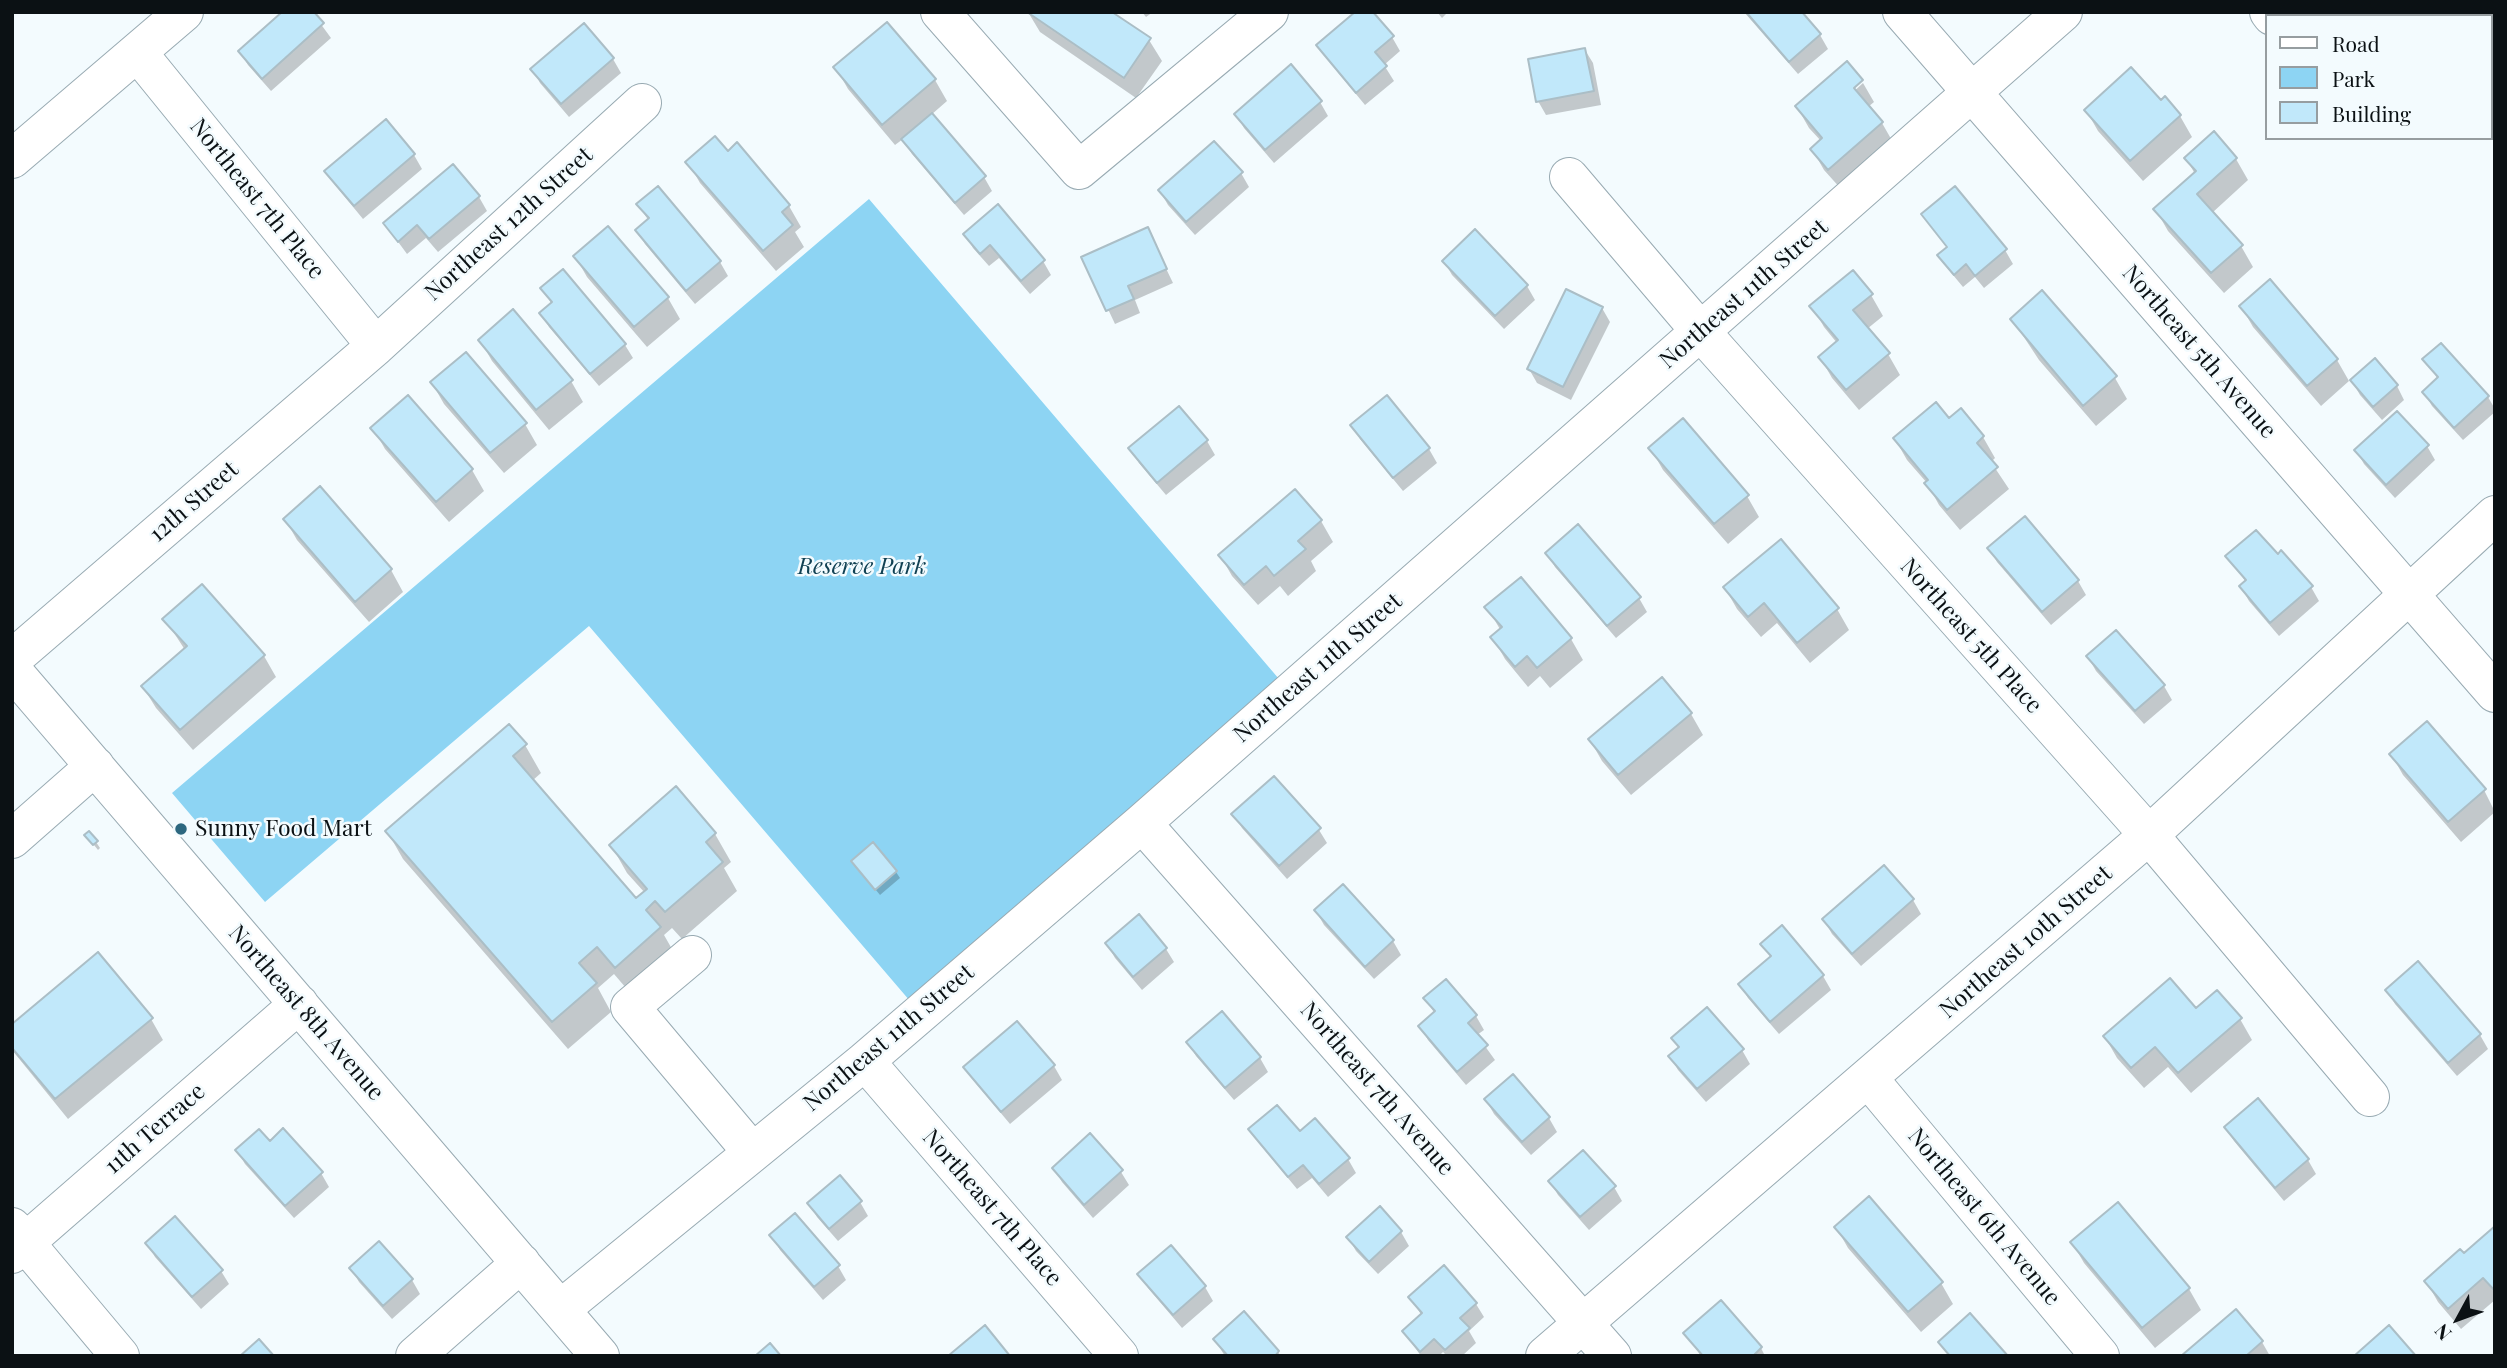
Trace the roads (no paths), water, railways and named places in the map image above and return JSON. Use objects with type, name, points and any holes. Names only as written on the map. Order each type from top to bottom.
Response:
[{"type":"street","points":[[12,159],[184,12]]},
{"type":"street","points":[[940,12],[1079,170],[1269,12]]},
{"type":"street","name":"Northeast 5th Avenue","points":[[1902,12],[2495,693]]},
{"type":"street","name":"Northeast 11th Street","points":[[561,1309],[865,1060],[1142,823],[2063,12]]},
{"type":"street","name":"Northeast 7th Place","points":[[138,53],[376,346]]},
{"type":"street","name":"Northeast 12th Street","points":[[376,346],[642,103]]},
{"type":"street","name":"Northeast 5th Place","points":[[1569,177],[1701,332],[2149,835],[2370,1097]]},
{"type":"street","name":"12th Street","points":[[12,659],[376,346]]},
{"type":"street","name":"Northeast 10th Street","points":[[1545,1356],[2149,835],[2495,515]]},
{"type":"street","name":"Northeast 8th Avenue","points":[[12,670],[600,1356]]},
{"type":"street","points":[[12,839],[95,766]]},
{"type":"street","name":"Northeast 7th Avenue","points":[[1142,823],[1612,1356]]},
{"type":"street","points":[[692,955],[629,1007],[752,1152]]},
{"type":"street","name":"11th Terrace","points":[[17,1241],[299,1004]]},
{"type":"street","name":"Northeast 7th Place","points":[[865,1060],[1119,1356]]},
{"type":"street","name":"Northeast 6th Avenue","points":[[1868,1078],[2101,1356]]},
{"type":"street","points":[[17,1241],[120,1356]]},
{"type":"street","points":[[415,1356],[521,1263]]},
{"type":"place","name":"Sunny Food Mart","points":[[181,829]]},
{"type":"park label","name":"Reserve Park","points":[[862,567]]}]
